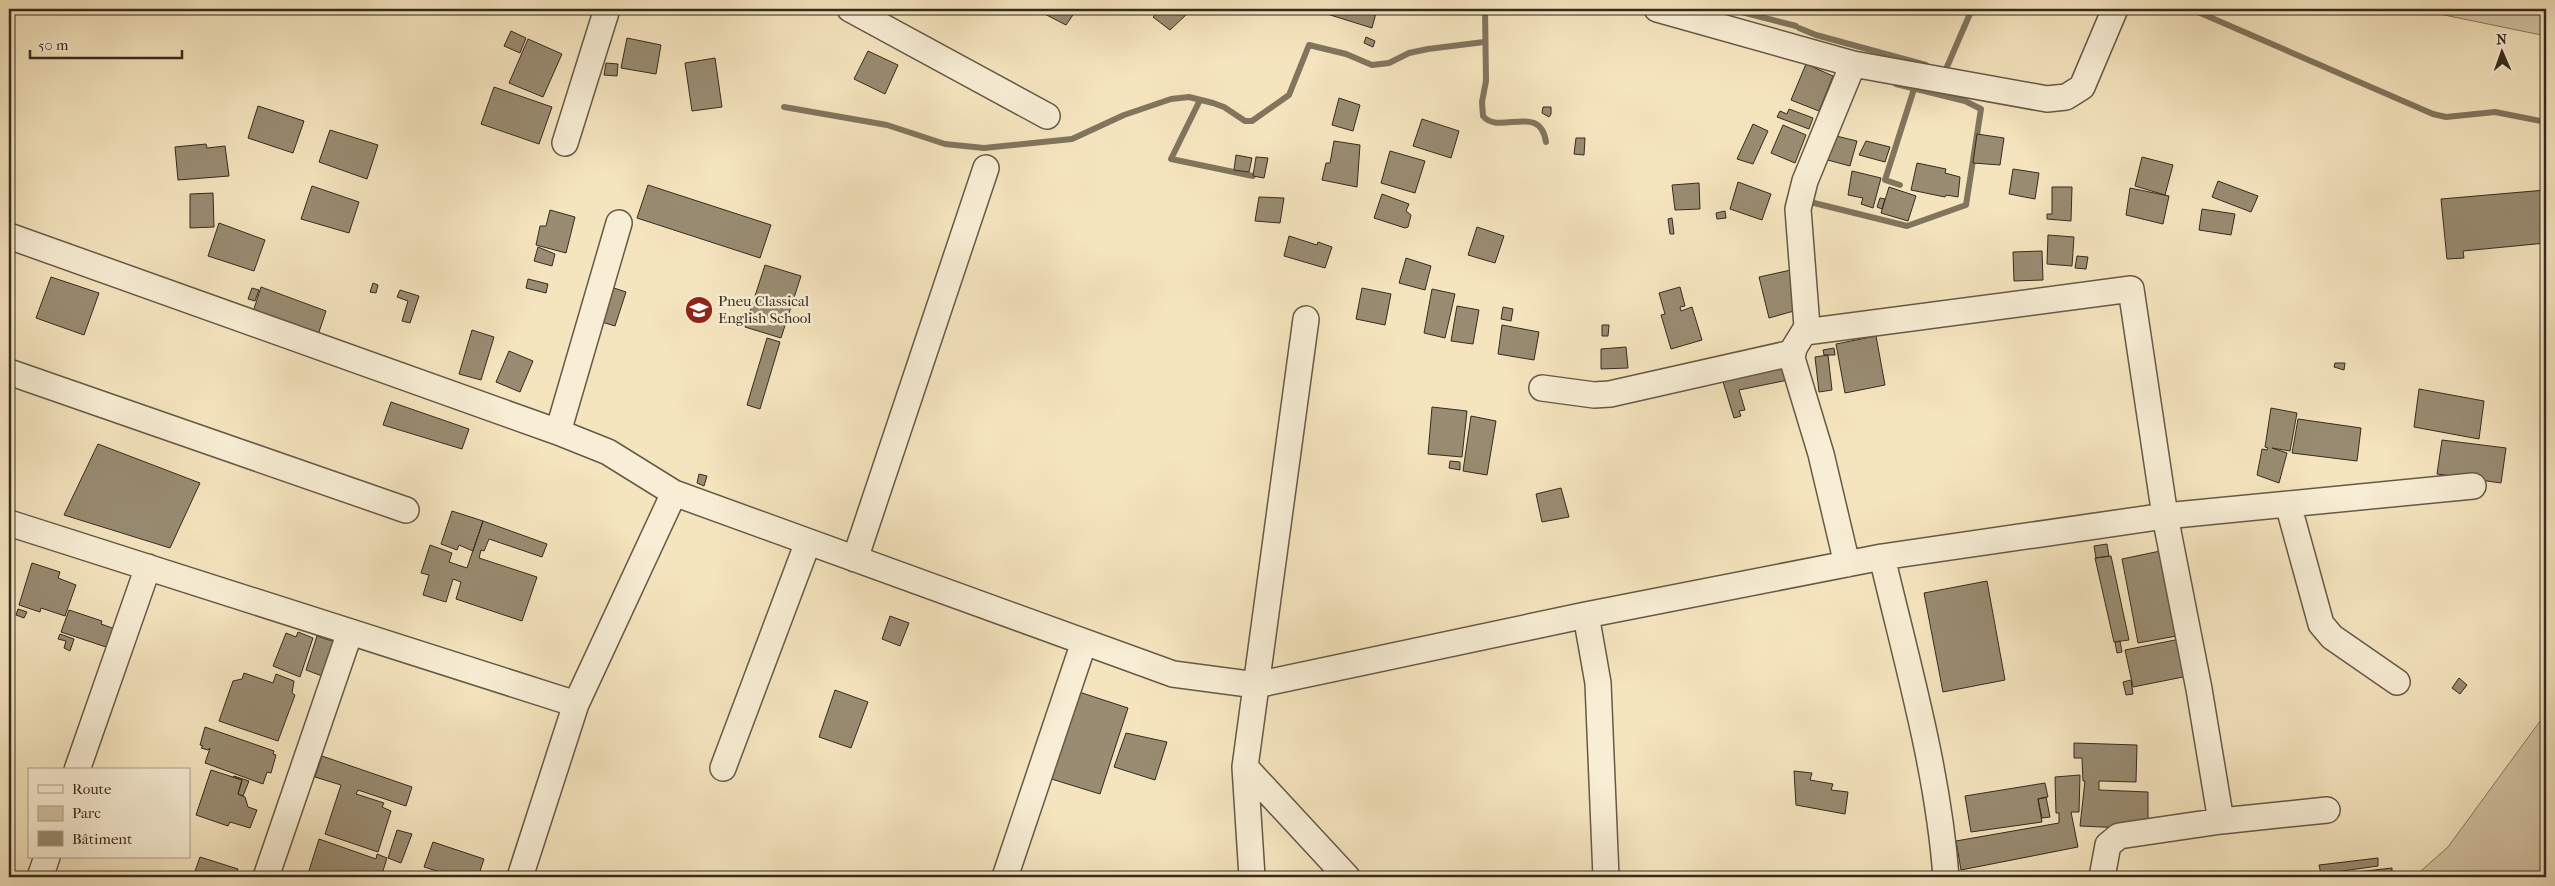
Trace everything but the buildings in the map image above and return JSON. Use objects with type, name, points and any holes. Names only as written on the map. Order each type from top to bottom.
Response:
[{"type":"street","points":[[565,143],[607,9]]},
{"type":"street","points":[[850,9],[1047,116]]},
{"type":"street","points":[[1657,9],[1853,64],[2048,99],[2066,97],[2082,87],[2116,9]]},
{"type":"street","points":[[1847,564],[1821,454],[1792,353],[1805,332],[1807,321],[1798,209],[1805,181],[1853,64]]},
{"type":"street","points":[[855,559],[986,168]]},
{"type":"street","points":[[558,432],[619,223]]},
{"type":"street","points":[[9,236],[558,432],[608,452],[674,493],[1084,642],[1173,674],[1256,685],[1586,615],[1882,557],[2165,516],[2472,486]]},
{"type":"street","points":[[1805,332],[2131,289],[2165,516],[2199,689],[2221,821]]},
{"type":"street","points":[[1252,877],[1245,767],[1306,319]]},
{"type":"street","points":[[1542,388],[1594,395],[1610,394],[1792,353]]},
{"type":"street","points":[[9,372],[406,510]]},
{"type":"street","points":[[520,877],[576,704],[674,493]]},
{"type":"street","points":[[2288,504],[2321,624],[2332,637],[2397,682]]},
{"type":"street","points":[[9,522],[576,704]]},
{"type":"street","points":[[723,768],[808,542]]},
{"type":"street","points":[[1882,557],[1924,730],[1942,830],[1946,877]]},
{"type":"street","points":[[78,768],[148,567]]},
{"type":"street","points":[[1586,615],[1598,683],[1606,877]]},
{"type":"street","points":[[266,877],[350,632]]},
{"type":"street","points":[[1005,877],[1084,642]]},
{"type":"street","points":[[1245,767],[1347,877]]},
{"type":"street","points":[[2102,877],[2108,845],[2119,836],[2221,821],[2327,810]]},
{"type":"street","points":[[40,877],[47,858]]},
{"type":"green space","points":[[2415,9],[2546,9],[2546,36]]},
{"type":"green space","points":[[2546,713],[2546,877],[2414,877],[2448,847]]},
{"type":"waterway","points":[[1485,9],[1486,81],[1482,102],[1483,116],[1490,121],[1499,123],[1528,121],[1536,124],[1542,130],[1546,142]]},
{"type":"waterway","points":[[1730,9],[1796,26]]},
{"type":"waterway","points":[[1943,76],[1972,9]]},
{"type":"waterway","points":[[2191,9],[2433,114],[2446,117],[2495,112],[2546,122]]},
{"type":"waterway","points":[[1799,28],[1816,35],[1926,65]]},
{"type":"waterway","points":[[784,107],[887,125],[945,144],[984,148],[1072,139],[1124,115],[1171,99],[1189,97],[1224,107],[1245,121],[1252,121],[1289,95],[1309,45],[1346,54],[1372,65],[1389,63],[1409,53],[1428,49],[1484,42]]},
{"type":"waterway","points":[[1806,201],[1907,226],[1966,205],[1981,109],[1965,101],[1896,84]]},
{"type":"waterway","points":[[1900,185],[1885,180],[1914,89]]},
{"type":"waterway","points":[[1200,100],[1171,159],[1253,176]]},
{"type":"place","name":"Pneu Classical English School","points":[[699,310]]}]
